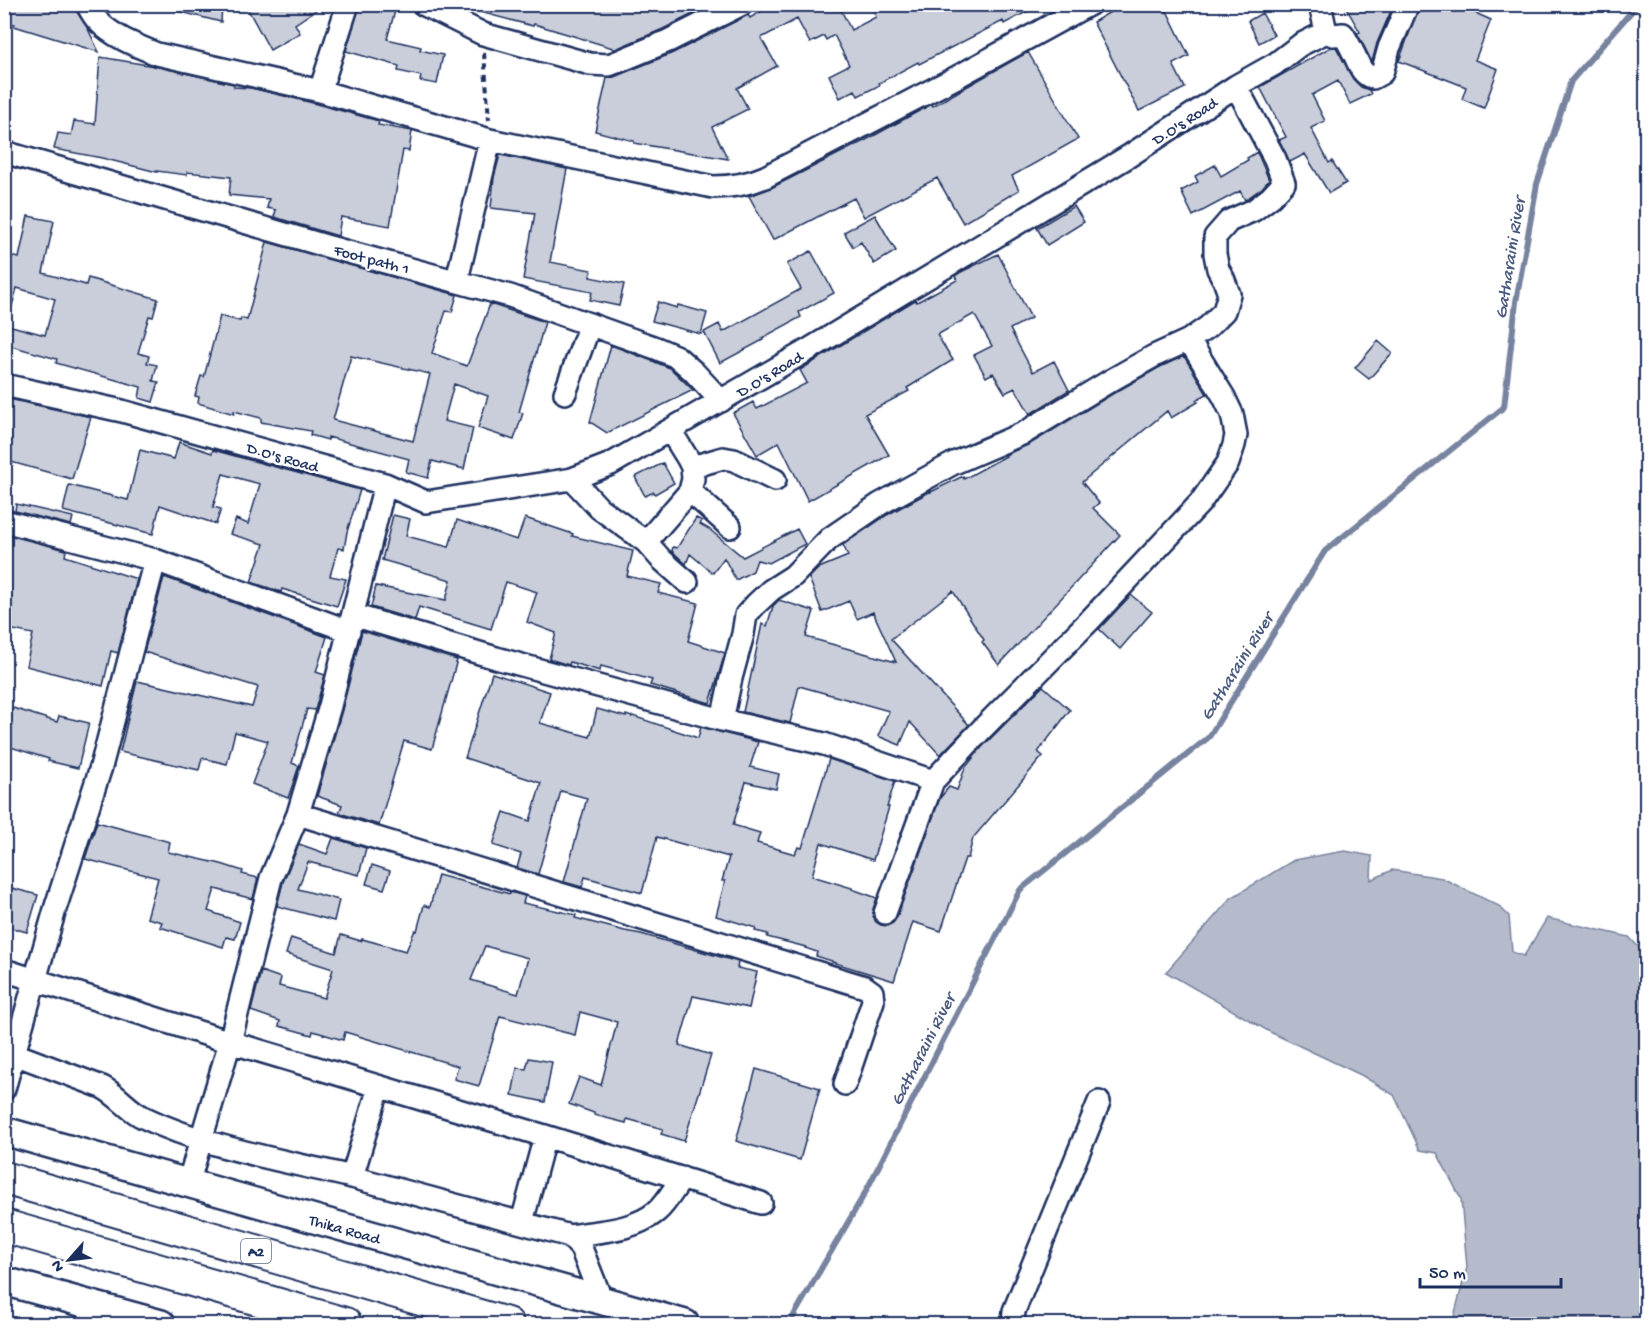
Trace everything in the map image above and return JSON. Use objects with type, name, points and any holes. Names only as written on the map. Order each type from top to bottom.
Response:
[{"type":"highway","name":"A2","points":[[4,1178],[507,1324]]},
{"type":"highway","points":[[4,1226],[345,1324]]},
{"type":"highway","points":[[4,1247],[158,1270]]},
{"type":"main road","name":"Thika Road","points":[[4,1131],[685,1324]]},
{"type":"main road","points":[[4,1281],[160,1324]]},
{"type":"street","points":[[87,4],[104,27],[137,46],[157,54],[320,91],[490,141],[714,187],[754,182],[955,78],[1090,4]]},
{"type":"street","points":[[320,91],[348,4]]},
{"type":"street","points":[[423,4],[483,34],[590,64],[609,65],[668,41],[742,4]]},
{"type":"street","points":[[1320,4],[1326,32],[1333,35],[1343,34],[1360,68],[1366,76],[1373,78],[1382,73],[1389,48],[1408,4]]},
{"type":"street","name":"D.O's Road","points":[[4,385],[122,411],[385,484],[426,502],[572,479],[611,464],[720,401],[1129,156],[1236,86],[1275,64],[1300,45],[1326,32]]},
{"type":"street","points":[[722,720],[746,615],[771,590],[793,576],[828,539],[916,483],[954,463],[1024,433],[1154,356],[1189,340],[1208,327],[1224,311],[1229,294],[1218,269],[1215,237],[1229,221],[1254,210],[1284,183],[1275,159],[1236,86]]},
{"type":"street","points":[[457,280],[490,141]]},
{"type":"street","name":"Foot path 1","points":[[4,152],[326,246],[510,296],[677,357],[720,401]]},
{"type":"street","points":[[565,393],[590,324]]},
{"type":"street","points":[[885,913],[933,781],[1200,503],[1228,464],[1236,435],[1232,414],[1189,340]]},
{"type":"street","points":[[646,542],[690,491],[693,479],[688,459],[670,430]]},
{"type":"street","points":[[692,468],[723,458],[734,460],[775,480]]},
{"type":"street","points":[[572,479],[599,508],[646,542],[661,560],[687,582]]},
{"type":"street","points":[[188,1184],[230,1042],[271,878],[298,814],[330,706],[385,484]]},
{"type":"street","points":[[690,491],[730,526]]},
{"type":"street","points":[[4,520],[155,560],[351,623],[464,649],[722,720],[824,744],[933,781]]},
{"type":"street","points":[[4,1089],[9,1052],[36,979],[56,906],[101,767],[155,560]]},
{"type":"street","points":[[298,814],[865,987],[872,992],[873,1001],[844,1084]]},
{"type":"street","points":[[4,970],[230,1042],[761,1203]]},
{"type":"street","points":[[9,1052],[113,1092],[141,1116],[200,1140],[352,1177],[570,1236],[630,1225],[644,1220],[657,1211],[682,1178]]},
{"type":"street","points":[[352,1177],[379,1087]]},
{"type":"street","points":[[1015,1324],[1013,1323],[1014,1311],[1099,1102]]},
{"type":"street","points":[[522,1222],[545,1136]]},
{"type":"street","points":[[570,1236],[581,1248],[602,1301]]},
{"type":"path","points":[[483,34],[490,141]]},
{"type":"water","points":[[1345,851],[1372,856],[1371,880],[1392,870],[1442,878],[1499,906],[1509,916],[1512,952],[1524,956],[1547,918],[1629,937],[1646,955],[1646,1324],[1452,1324],[1467,1267],[1461,1199],[1437,1153],[1420,1150],[1394,1095],[1361,1075],[1270,1032],[1166,972],[1231,898],[1294,860]]},
{"type":"building","points":[[4,4],[74,4],[99,52],[14,26],[15,24],[9,23],[10,18],[4,17]]},
{"type":"building","points":[[173,4],[222,4],[221,22],[173,10]]},
{"type":"building","points":[[245,4],[325,4],[295,24],[300,33],[270,50]]},
{"type":"building","points":[[360,4],[397,4],[387,39],[443,55],[437,84],[420,81],[421,76],[398,71],[399,66],[346,51]]},
{"type":"building","points":[[473,4],[701,4],[703,9],[613,50],[613,48],[534,24],[533,26],[472,10]]},
{"type":"building","points":[[774,4],[838,4],[851,30],[876,17],[870,4],[1041,4],[1004,24],[1003,21],[919,64],[918,62],[858,96],[855,90],[840,98],[829,75],[849,65],[834,35],[826,40],[824,36],[810,43],[797,19],[761,38],[777,66],[737,88],[748,109],[712,127],[728,159],[634,143],[634,141],[595,131],[607,78],[673,53],[748,15],[750,18]]},
{"type":"building","points":[[1124,4],[1162,4],[1189,56],[1173,64],[1185,88],[1139,111],[1093,22]]},
{"type":"building","points":[[1344,4],[1394,4],[1377,43],[1372,62],[1357,33],[1360,32]]},
{"type":"building","points":[[1420,4],[1455,4],[1491,20],[1475,60],[1498,69],[1484,108],[1462,99],[1466,87],[1399,61]]},
{"type":"building","points":[[1262,13],[1274,35],[1259,43],[1248,21]]},
{"type":"building","points":[[1331,47],[1336,47],[1353,79],[1371,94],[1350,104],[1338,81],[1312,95],[1325,121],[1311,128],[1329,163],[1332,161],[1346,183],[1329,193],[1305,154],[1290,162],[1279,140],[1286,137],[1260,87]]},
{"type":"building","points":[[1028,52],[1078,139],[1012,176],[1019,190],[963,223],[937,178],[864,217],[854,198],[773,240],[749,196],[771,188],[930,105],[933,106]]},
{"type":"building","points":[[100,57],[154,66],[234,84],[234,87],[251,88],[379,121],[378,125],[412,131],[409,151],[403,150],[390,226],[341,217],[338,236],[274,217],[276,210],[267,208],[269,199],[229,195],[231,177],[187,172],[187,175],[157,172],[54,149],[58,133],[71,135],[74,121],[95,124]]},
{"type":"building","points":[[1257,152],[1269,180],[1262,188],[1245,200],[1240,191],[1193,216],[1181,191],[1198,182],[1195,176],[1215,165],[1221,176]]},
{"type":"building","points":[[500,155],[567,169],[550,262],[591,270],[590,277],[624,284],[619,306],[590,300],[592,292],[523,279],[535,213],[491,208],[494,177]]},
{"type":"building","points":[[1074,206],[1084,222],[1047,245],[1037,228]]},
{"type":"building","points":[[875,215],[896,251],[874,264],[861,242],[853,247],[844,232]]},
{"type":"building","points":[[28,216],[54,221],[43,273],[86,285],[88,278],[158,299],[153,317],[149,316],[138,353],[149,356],[147,363],[157,365],[153,381],[159,382],[153,402],[139,398],[141,387],[56,363],[57,359],[4,344],[4,324],[45,335],[55,299],[17,288],[9,317],[4,316],[4,254],[19,258]]},
{"type":"building","points":[[267,242],[457,295],[452,312],[446,311],[432,353],[467,366],[490,304],[545,322],[519,412],[523,413],[514,440],[478,428],[488,396],[454,384],[444,421],[473,428],[464,469],[432,461],[428,478],[406,472],[409,459],[328,437],[328,440],[310,435],[311,431],[261,422],[261,418],[234,411],[234,414],[198,403],[199,397],[195,396],[201,376],[204,377],[220,316],[240,321],[241,318],[247,320]],"holes":[[[351,356],[430,374],[413,441],[333,420]]]},
{"type":"building","points":[[811,251],[834,293],[799,312],[801,317],[720,363],[704,332],[719,324],[723,332],[801,289],[787,264]]},
{"type":"building","points":[[998,254],[1031,318],[1010,329],[1033,372],[1054,361],[1069,390],[1030,414],[1015,388],[1005,393],[993,373],[986,377],[974,355],[992,346],[974,314],[937,335],[953,360],[907,388],[909,391],[865,414],[889,455],[808,501],[779,442],[757,455],[733,413],[753,402],[757,409],[807,383],[800,370],[915,300],[917,302],[957,280],[955,276],[961,272]]},
{"type":"building","points":[[658,302],[707,313],[701,334],[652,321]]},
{"type":"building","points":[[1378,341],[1392,353],[1369,379],[1355,368]]},
{"type":"building","points":[[611,345],[670,368],[693,390],[607,433],[590,422]]},
{"type":"building","points":[[1184,356],[1207,394],[1171,418],[1167,411],[1082,482],[1099,503],[1093,508],[1120,535],[999,665],[982,642],[984,640],[953,591],[891,639],[969,725],[940,755],[910,722],[900,745],[878,736],[889,711],[799,686],[790,723],[743,712],[762,624],[767,626],[773,606],[779,600],[814,611],[806,637],[896,662],[873,612],[857,619],[849,601],[822,612],[809,578],[819,568],[848,556],[843,545],[887,515],[963,476],[964,479],[1005,455],[1030,444],[1114,393]]},
{"type":"building","points":[[4,398],[91,417],[72,479],[4,460]]},
{"type":"building","points":[[179,442],[212,453],[213,450],[360,490],[344,549],[338,548],[330,576],[346,579],[337,606],[251,582],[264,544],[230,534],[236,519],[248,524],[260,484],[223,474],[213,507],[221,509],[216,524],[160,505],[153,534],[63,511],[69,485],[128,500],[140,450],[174,459]]},
{"type":"building","points":[[663,463],[674,483],[655,494],[654,492],[645,496],[635,477]]},
{"type":"building","points":[[16,504],[73,517],[71,525],[15,511]]},
{"type":"building","points":[[393,515],[410,519],[406,536],[449,547],[457,520],[517,540],[525,518],[573,534],[572,536],[633,551],[627,576],[661,584],[658,593],[698,603],[688,641],[725,653],[710,703],[650,685],[652,680],[601,666],[600,671],[570,662],[569,665],[549,659],[556,633],[527,622],[537,592],[506,582],[491,629],[419,607],[415,620],[371,607],[376,586],[446,600],[451,580],[382,560]]},
{"type":"building","points":[[696,518],[702,521],[700,524],[743,557],[797,529],[805,544],[769,563],[757,560],[753,571],[736,580],[724,558],[713,573],[690,554],[686,564],[672,551],[673,547],[677,548]]},
{"type":"building","points":[[4,534],[66,550],[65,556],[137,579],[118,653],[111,651],[103,686],[26,666],[33,634],[4,628]]},
{"type":"building","points":[[164,577],[327,637],[316,672],[325,675],[315,710],[307,709],[292,763],[299,766],[288,798],[252,784],[268,741],[235,732],[227,764],[202,758],[199,770],[120,752],[137,681],[252,707],[258,687],[144,652]]},
{"type":"building","points":[[1131,595],[1152,612],[1120,649],[1099,629]]},
{"type":"building","points":[[362,631],[457,660],[432,749],[404,741],[379,825],[339,813],[342,805],[317,796]]},
{"type":"building","points":[[492,673],[550,692],[540,723],[590,737],[597,709],[626,717],[626,715],[633,716],[698,738],[701,727],[758,742],[750,767],[779,774],[776,789],[746,782],[733,825],[760,833],[757,843],[795,854],[798,847],[802,848],[829,759],[895,781],[873,860],[821,843],[812,876],[877,898],[873,916],[876,922],[887,926],[897,917],[940,798],[949,787],[957,790],[965,768],[982,747],[1043,686],[1070,710],[1038,752],[1043,756],[973,838],[941,931],[913,922],[894,981],[832,962],[816,956],[817,952],[806,947],[767,937],[768,934],[755,931],[756,928],[716,916],[729,857],[657,837],[642,893],[585,877],[582,887],[564,882],[587,798],[561,791],[538,874],[517,868],[521,854],[493,845],[504,812],[530,821],[541,783],[465,758]]},
{"type":"building","points":[[13,708],[57,722],[59,716],[89,723],[78,768],[48,761],[49,759],[4,745],[4,734]]},
{"type":"building","points":[[97,822],[170,842],[168,852],[221,864],[243,871],[242,874],[258,878],[253,899],[215,889],[208,911],[240,922],[235,939],[226,937],[223,947],[160,927],[162,922],[147,918],[158,878],[85,859]]},
{"type":"building","points":[[333,838],[366,848],[359,875],[308,862],[298,889],[339,900],[334,921],[277,906],[283,882],[299,844],[327,854]]},
{"type":"building","points":[[372,865],[390,871],[384,889],[366,884]]},
{"type":"building","points":[[438,875],[525,896],[523,903],[576,915],[575,918],[738,962],[737,968],[757,972],[749,1008],[693,996],[679,1045],[711,1055],[684,1141],[661,1134],[663,1129],[627,1119],[626,1123],[594,1115],[594,1113],[569,1104],[579,1077],[601,1085],[617,1022],[580,1012],[575,1035],[500,1016],[479,1086],[454,1079],[458,1066],[345,1032],[343,1040],[313,1031],[312,1035],[279,1026],[280,1021],[251,1011],[261,971],[281,978],[279,986],[324,998],[333,969],[286,954],[291,938],[336,953],[341,935],[406,951],[415,930],[417,931],[424,905],[430,907]],"holes":[[[485,946],[528,958],[518,994],[471,980]]]},
{"type":"building","points":[[4,886],[38,895],[27,932],[4,926]]},
{"type":"building","points":[[529,1058],[552,1062],[545,1102],[512,1095],[517,1068],[526,1069]]},
{"type":"building","points":[[756,1069],[820,1088],[800,1160],[736,1141]]},
{"type":"waterway","name":"Gatharaini River","points":[[789,1324],[865,1193],[1020,890],[1209,737],[1325,551],[1504,407],[1516,302],[1537,184],[1571,81],[1638,4]]}]
